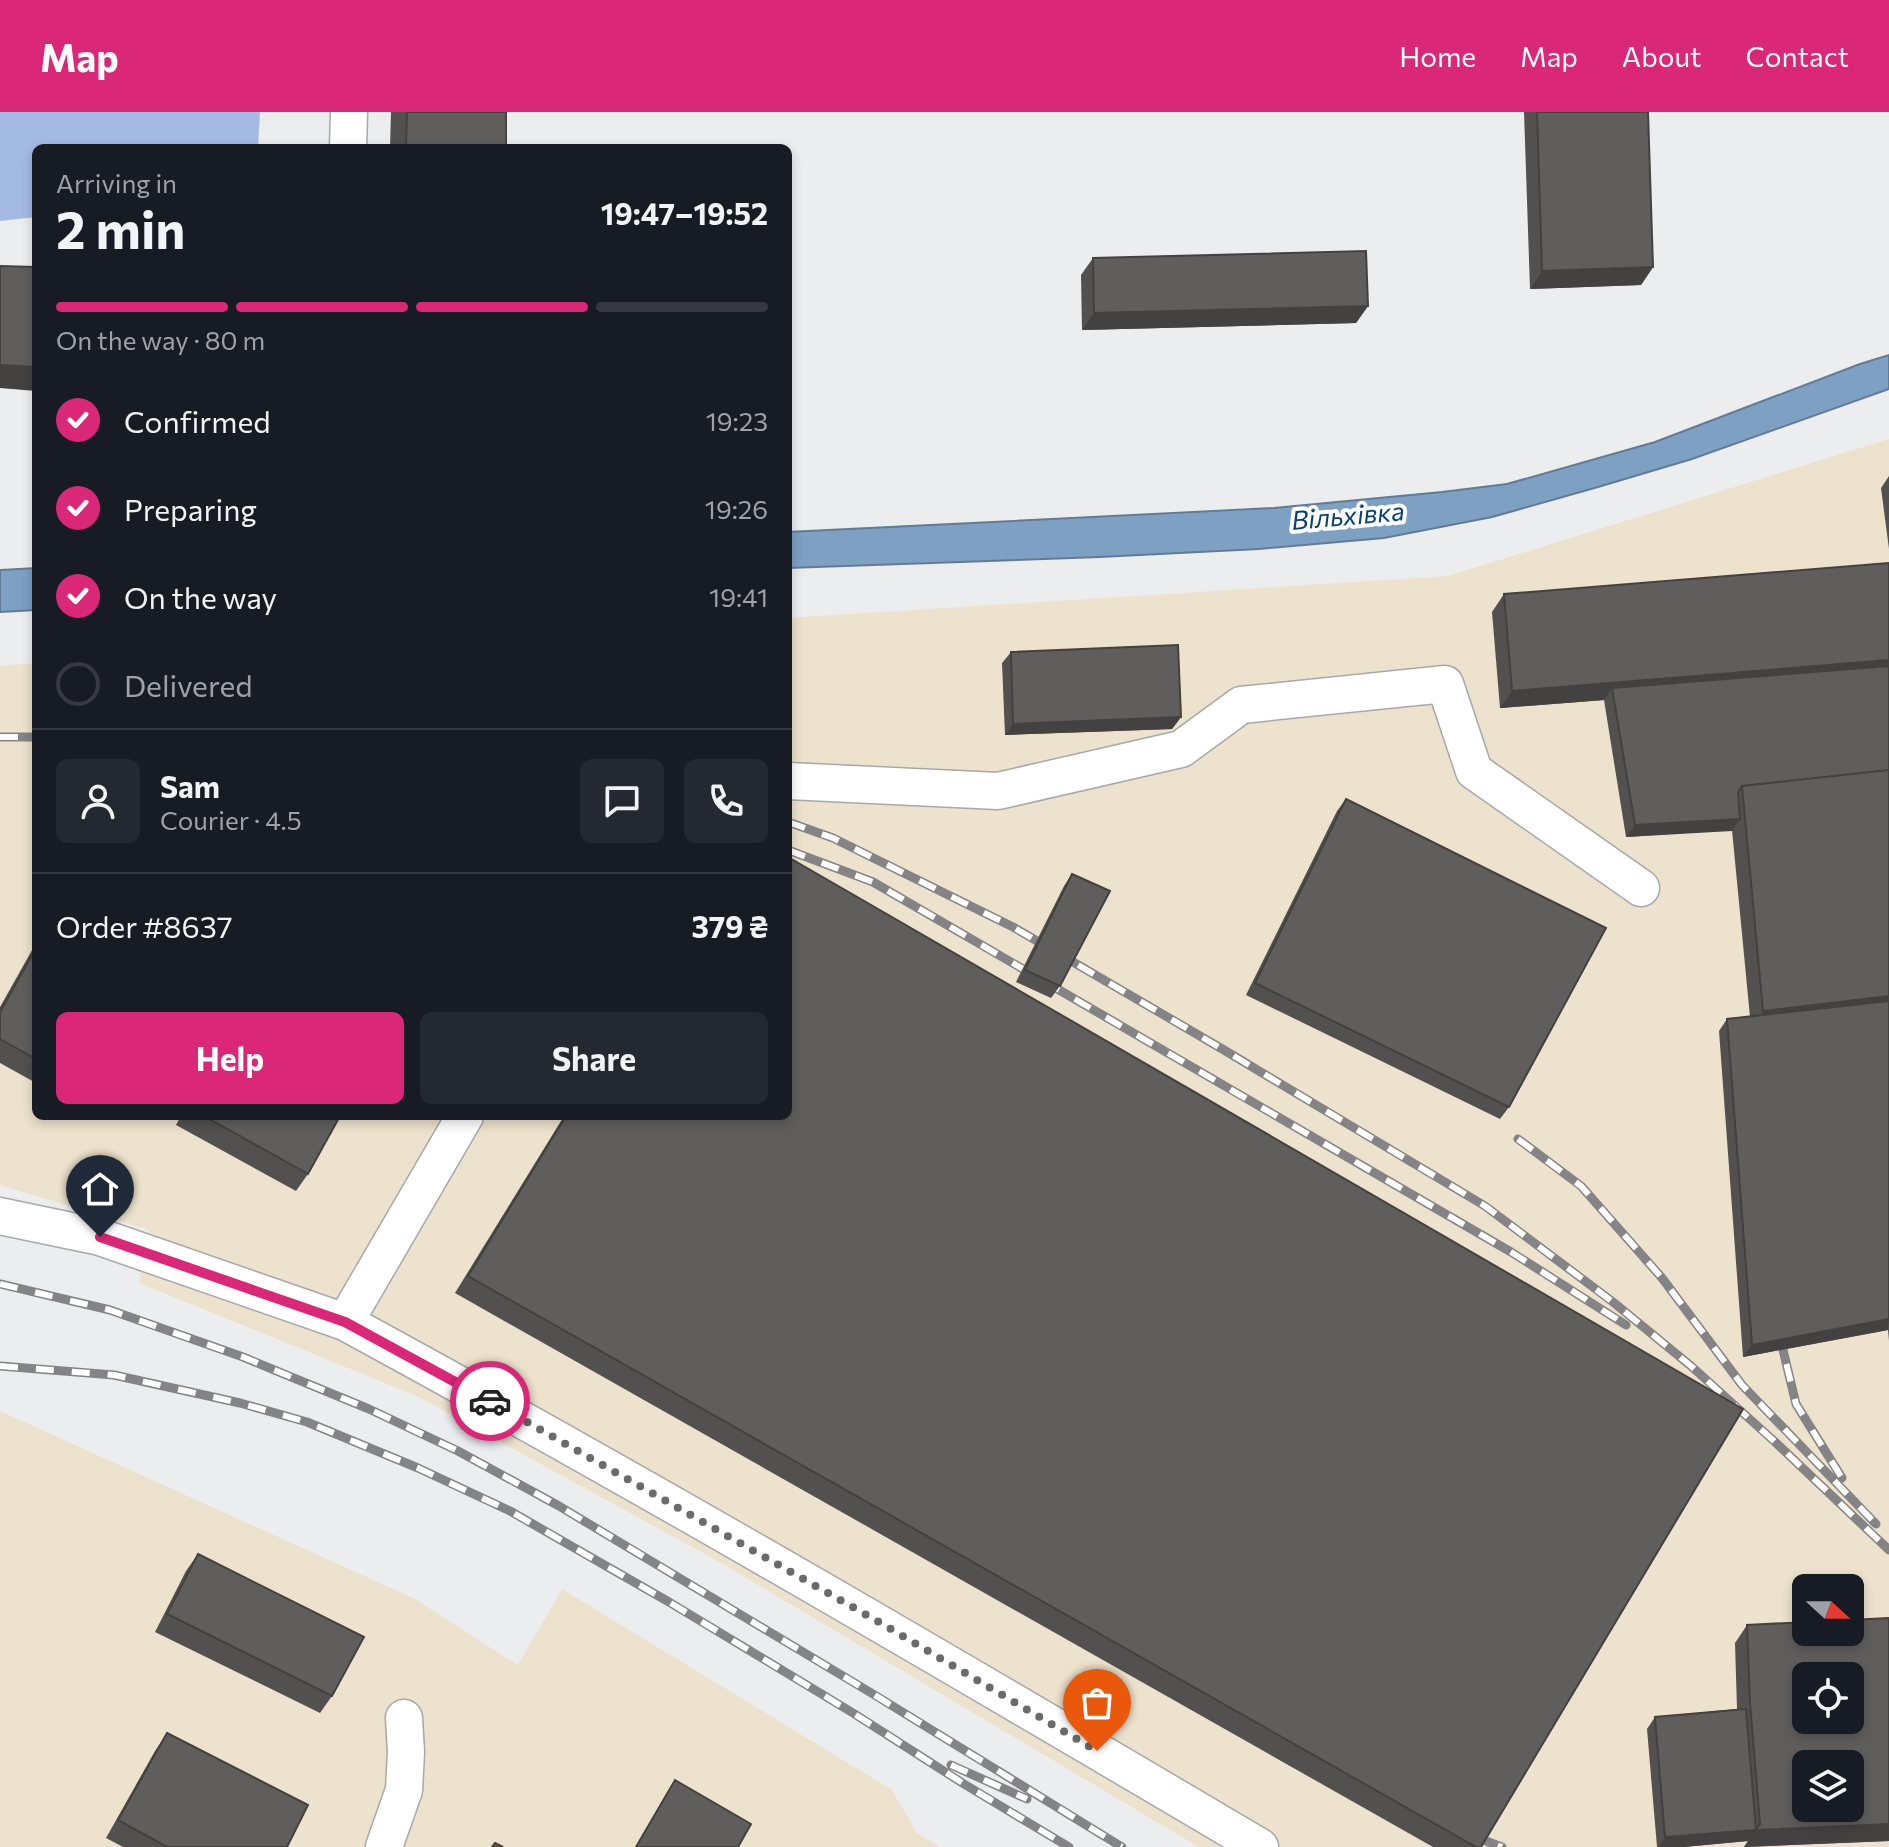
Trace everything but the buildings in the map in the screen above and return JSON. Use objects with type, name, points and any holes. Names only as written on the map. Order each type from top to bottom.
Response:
[{"type":"lane","points":[[348,144],[349,112]]},
{"type":"lane","points":[[792,781],[998,791],[1181,749],[1241,705],[1445,684],[1474,771],[1641,888]]},
{"type":"lane","points":[[345,1322],[463,1120]]},
{"type":"lane","points":[[0,1216],[100,1237],[345,1322],[879,1622],[1260,1847]]},
{"type":"lane","points":[[384,1847],[404,1790],[404,1718]]},
{"type":"shaded area","points":[[0,112],[260,112],[258,144],[32,144],[32,217],[0,221]]},
{"type":"shaded area","points":[[1889,439],[1889,1847],[1199,1847],[723,1564],[417,1396],[139,1283],[149,1230],[0,1185],[0,666],[32,663],[32,1120],[792,1120],[792,618],[1448,576]]},
{"type":"shaded area","points":[[0,1411],[413,1598],[518,1665],[562,1589],[892,1790],[917,1833],[939,1847],[0,1847]]},
{"type":"water","name":"Вільхівка","points":[[1889,355],[1889,389],[1692,459],[1598,487],[1492,517],[1384,538],[1259,549],[792,568],[792,532],[1274,508],[1507,484],[1655,442]]},
{"type":"water","points":[[32,568],[32,610],[0,612],[0,570]]},
{"type":"railway","points":[[0,737],[32,737]]},
{"type":"railway","points":[[792,823],[833,838],[1013,927],[1485,1206],[1613,1302],[1691,1366],[1889,1550]]},
{"type":"railway","points":[[792,852],[873,882],[1511,1252],[1626,1325]]},
{"type":"railway","points":[[1518,1139],[1581,1186],[1662,1278],[1742,1385],[1876,1524]]},
{"type":"railway","points":[[0,1284],[110,1310],[243,1357],[369,1409],[458,1451],[559,1506],[1122,1847]]},
{"type":"railway","points":[[1778,1329],[1796,1404],[1842,1478]]},
{"type":"railway","points":[[0,1366],[114,1375],[240,1403],[307,1422],[418,1468],[510,1511],[669,1602],[1069,1847]]},
{"type":"railway","points":[[951,1765],[1027,1799]]},
{"type":"railway","points":[[1464,1833],[1502,1847]]},
{"type":"way so far","points":[[490,1401],[879,1622],[1097,1751]]},
{"type":"route","points":[[100,1237],[345,1322],[490,1401]]}]
